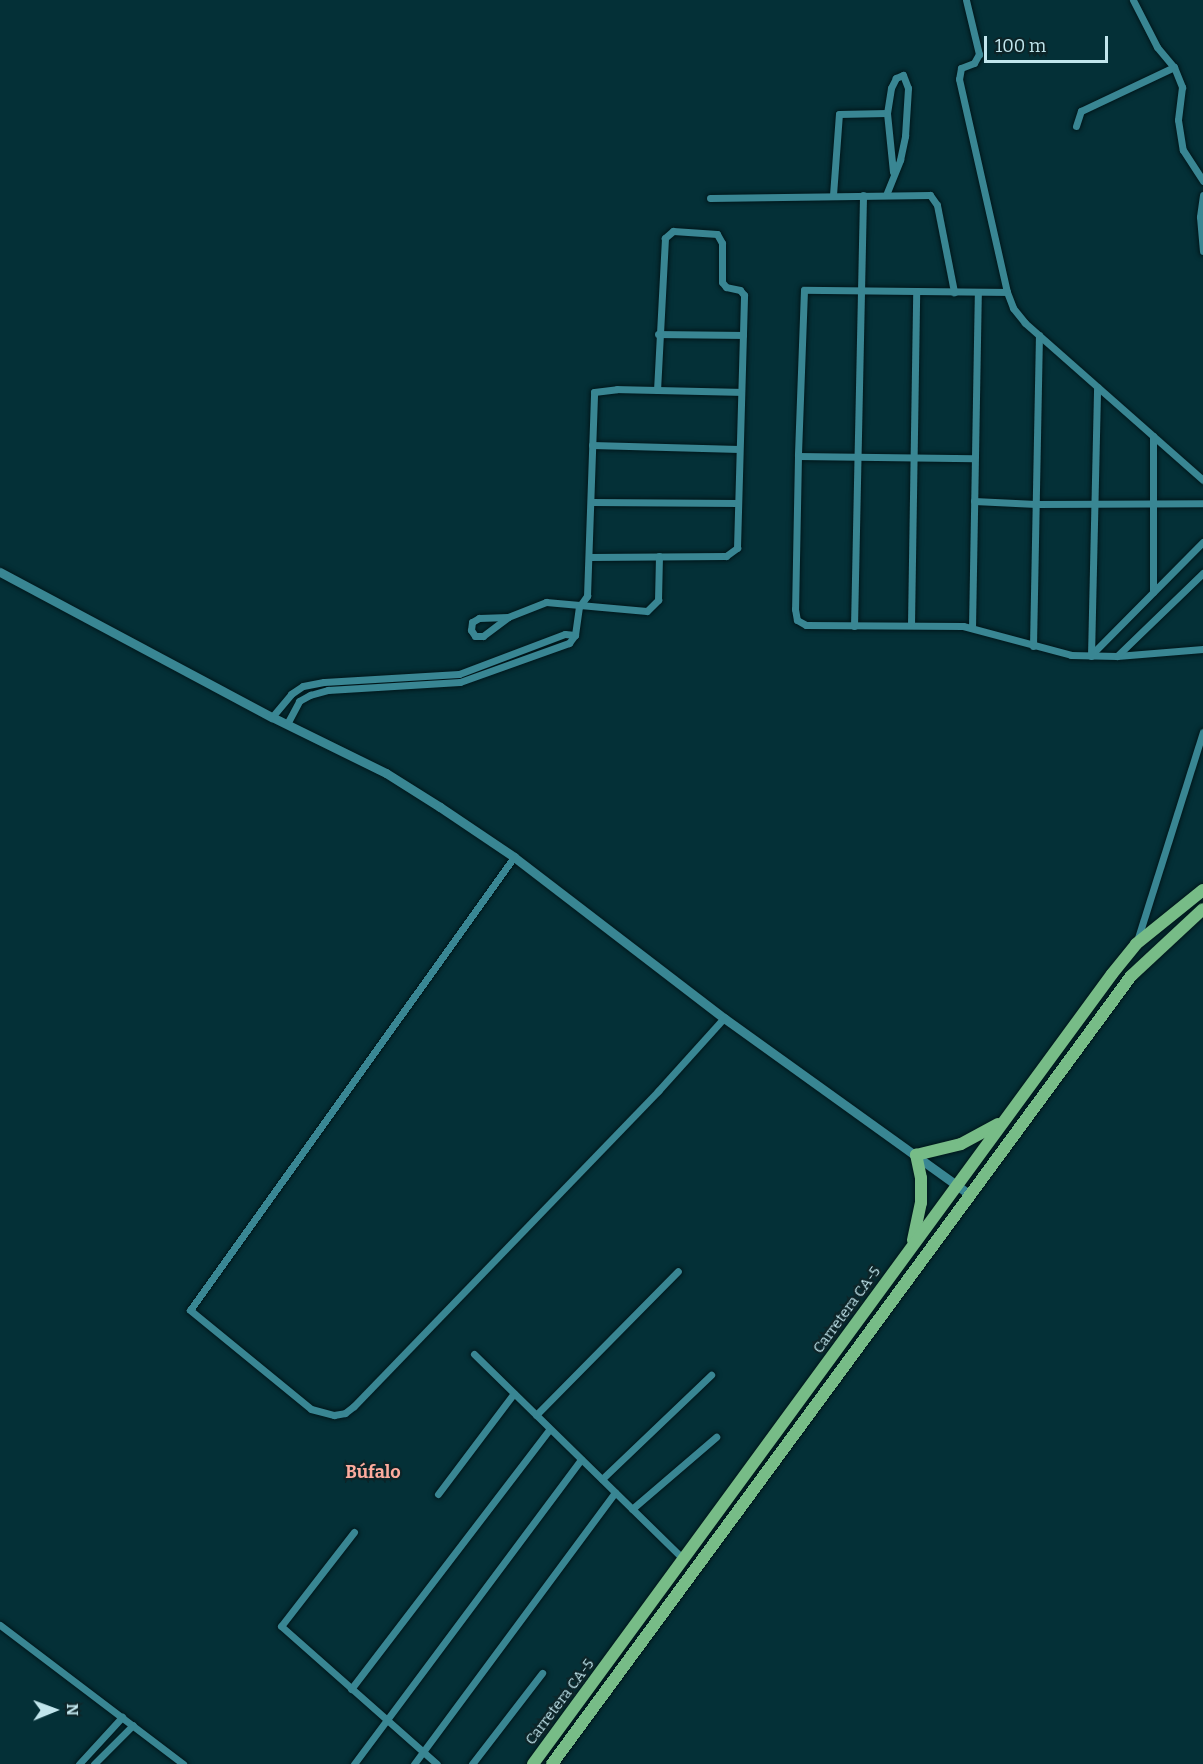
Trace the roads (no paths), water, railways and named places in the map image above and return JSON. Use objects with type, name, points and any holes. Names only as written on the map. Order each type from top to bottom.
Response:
[{"type":"highway","name":"Carretera CA-5","points":[[537,1762],[1004,1120],[1137,944],[1203,890]]},
{"type":"highway","name":"Carretera CA-5","points":[[552,1764],[1131,976],[1203,909]]},
{"type":"highway","points":[[911,1247],[921,1203],[921,1178],[916,1155],[961,1144],[990,1131],[1004,1120]]},
{"type":"main road","points":[[0,572],[272,717],[386,773],[514,857],[724,1018],[969,1194]]},
{"type":"street","points":[[966,0],[978,54],[974,63],[961,68],[959,79],[1007,292],[1013,308],[1039,335],[1203,480]]},
{"type":"street","points":[[1133,0],[1157,47],[1174,67],[1182,87],[1178,120],[1182,150],[1203,180]]},
{"type":"street","points":[[1076,126],[1082,111],[1174,67]]},
{"type":"street","points":[[885,195],[902,151],[907,120],[908,88],[903,75],[896,78],[891,88],[887,113],[892,172]]},
{"type":"street","points":[[832,195],[839,114],[887,113]]},
{"type":"street","points":[[710,198],[926,194],[936,201],[954,292]]},
{"type":"street","points":[[854,626],[863,195]]},
{"type":"street","points":[[1203,195],[1200,217],[1203,251]]},
{"type":"street","points":[[589,557],[731,555],[737,548],[744,295],[740,290],[726,287],[722,282],[720,237],[711,232],[673,231],[667,234],[664,243],[658,334],[657,390]]},
{"type":"street","points":[[1007,292],[808,288],[803,294],[795,609],[797,620],[806,626],[911,624],[972,628],[1071,655],[1118,656],[1203,649]]},
{"type":"street","points":[[911,624],[916,291]]},
{"type":"street","points":[[972,628],[978,292]]},
{"type":"street","points":[[658,334],[743,335]]},
{"type":"street","points":[[1033,646],[1039,335]]},
{"type":"street","points":[[1091,656],[1097,387]]},
{"type":"street","points":[[287,724],[299,701],[310,695],[328,690],[460,682],[569,643],[575,635],[579,607],[587,596],[594,392],[605,389],[741,392]]},
{"type":"street","points":[[1153,436],[1153,592]]},
{"type":"street","points":[[592,445],[739,449]]},
{"type":"street","points":[[798,456],[974,458]]},
{"type":"street","points":[[974,501],[1036,504],[1203,503]]},
{"type":"street","points":[[591,502],[738,503]]},
{"type":"street","points":[[1091,656],[1203,542]]},
{"type":"street","points":[[508,617],[479,618],[472,622],[471,630],[475,636],[483,636],[508,617],[546,602],[579,607],[647,610],[652,608],[659,596],[659,556]]},
{"type":"street","points":[[1118,656],[1203,573]]},
{"type":"street","points":[[272,717],[291,694],[303,686],[324,682],[459,674],[565,634],[575,635]]},
{"type":"street","points":[[1137,944],[1203,732]]},
{"type":"street","points":[[514,857],[190,1310],[311,1409],[334,1415],[345,1413],[354,1406],[724,1018]]},
{"type":"street","points":[[536,1414],[678,1271]]},
{"type":"street","points":[[474,1354],[684,1560]]},
{"type":"street","points":[[602,1479],[711,1375]]},
{"type":"street","points":[[438,1494],[514,1394]]},
{"type":"street","points":[[351,1689],[550,1429]]},
{"type":"street","points":[[632,1509],[716,1437]]},
{"type":"street","points":[[354,1764],[581,1460]]},
{"type":"street","points":[[414,1764],[615,1492]]},
{"type":"street","points":[[354,1532],[281,1626],[437,1764]]},
{"type":"street","points":[[0,1625],[183,1764]]},
{"type":"street","points":[[472,1764],[542,1674]]},
{"type":"street","points":[[79,1764],[122,1716]]},
{"type":"street","points":[[94,1764],[133,1725]]},
{"type":"district","name":"Búfalo","points":[[373,1472]]}]
